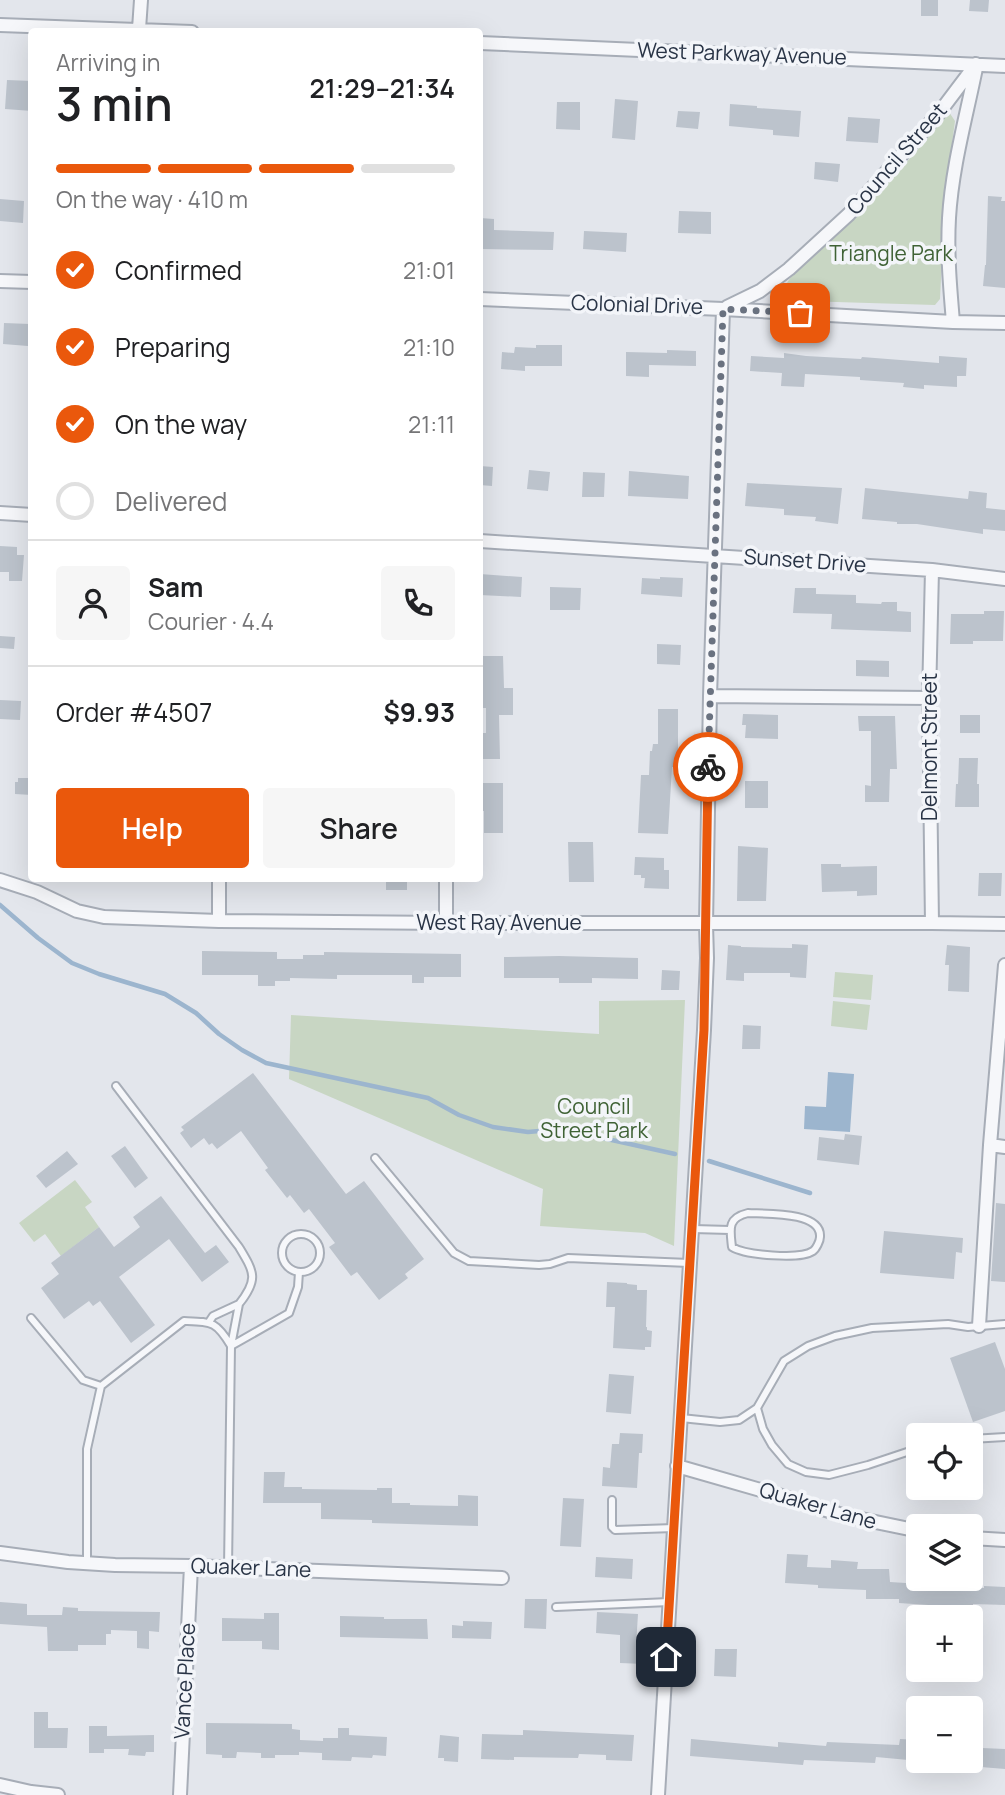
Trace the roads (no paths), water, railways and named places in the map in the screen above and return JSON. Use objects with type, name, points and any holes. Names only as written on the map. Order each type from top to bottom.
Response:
[{"type":"street","points":[[139,28],[141,0]]},
{"type":"street","points":[[0,25],[104,28]]},
{"type":"street","name":"West Parkway Avenue","points":[[483,43],[1005,66]]},
{"type":"street","points":[[953,322],[948,268],[949,217],[958,150],[976,64]]},
{"type":"street","name":"Council Street","points":[[723,309],[760,291],[789,270],[849,214],[939,113],[976,64]]},
{"type":"street","points":[[0,281],[28,282]]},
{"type":"street","name":"Colonial Drive","points":[[483,299],[1005,323]]},
{"type":"street","points":[[658,1795],[704,1030],[710,696],[723,309]]},
{"type":"street","points":[[0,513],[28,515]]},
{"type":"street","name":"Sunset Drive","points":[[483,541],[932,570],[1005,579]]},
{"type":"street","name":"Delmont Street","points":[[932,570],[929,698],[932,923]]},
{"type":"street","points":[[710,696],[929,698]]},
{"type":"street","name":"West Ray Avenue","points":[[0,880],[37,892],[77,911],[104,917],[219,921],[1005,925]]},
{"type":"street","points":[[219,882],[219,921]]},
{"type":"street","points":[[446,882],[446,923]]},
{"type":"street","points":[[979,1326],[1005,965]]},
{"type":"street","points":[[990,1145],[1005,1147]]},
{"type":"street","name":"Quaker Lane","points":[[677,1466],[842,1515],[906,1528]]},
{"type":"street","points":[[983,1539],[1005,1540]]},
{"type":"street","name":"Quaker Lane","points":[[0,1553],[87,1563],[502,1578]]},
{"type":"street","name":"Vance Place","points":[[180,1795],[191,1566]]},
{"type":"street","points":[[0,1785],[58,1795]]},
{"type":"lane","points":[[116,1086],[239,1247],[252,1268],[252,1281],[239,1304],[232,1346],[228,1567]]},
{"type":"lane","points":[[375,1158],[454,1253],[469,1261],[539,1265],[568,1258],[691,1263]]},
{"type":"lane","points":[[748,1213],[793,1216],[808,1220],[816,1226],[820,1238],[815,1250],[809,1253],[780,1256],[740,1251],[732,1247],[730,1230],[731,1223],[739,1215],[748,1213]]},
{"type":"lane","points":[[693,1229],[730,1230]]},
{"type":"lane","points":[[302,1234],[314,1239],[320,1256],[314,1268],[299,1272],[285,1265],[281,1253],[285,1241],[302,1234]]},
{"type":"lane","points":[[232,1346],[289,1313],[298,1287],[299,1272]]},
{"type":"lane","points":[[209,1322],[213,1316],[239,1304]]},
{"type":"lane","points":[[31,1318],[83,1380],[101,1386]]},
{"type":"lane","points":[[87,1563],[87,1449],[101,1386],[184,1321],[209,1322],[222,1331],[232,1346]]},
{"type":"lane","points":[[681,1418],[720,1422],[739,1420],[757,1408],[784,1361],[808,1346],[835,1336],[872,1328],[1005,1324]]},
{"type":"lane","points":[[757,1408],[763,1429],[772,1445],[788,1464],[806,1472],[829,1475],[906,1452]]},
{"type":"lane","points":[[983,1438],[1005,1437]]},
{"type":"lane","points":[[612,1500],[612,1527],[615,1530],[674,1528]]},
{"type":"lane","points":[[555,1607],[669,1602]]},
{"type":"water","points":[[828,1072],[854,1074],[850,1132],[804,1129],[805,1106],[826,1107]]},
{"type":"waterway","points":[[0,905],[72,963],[165,994],[196,1013],[242,1050],[266,1063],[428,1098],[459,1115],[493,1127],[528,1132],[562,1129],[675,1154]]},
{"type":"waterway","points":[[709,1161],[810,1193]]},
{"type":"park label","name":"Triangle Park","points":[[891,254]]},
{"type":"park label","name":"Council Street Park","points":[[594,1119]]}]
